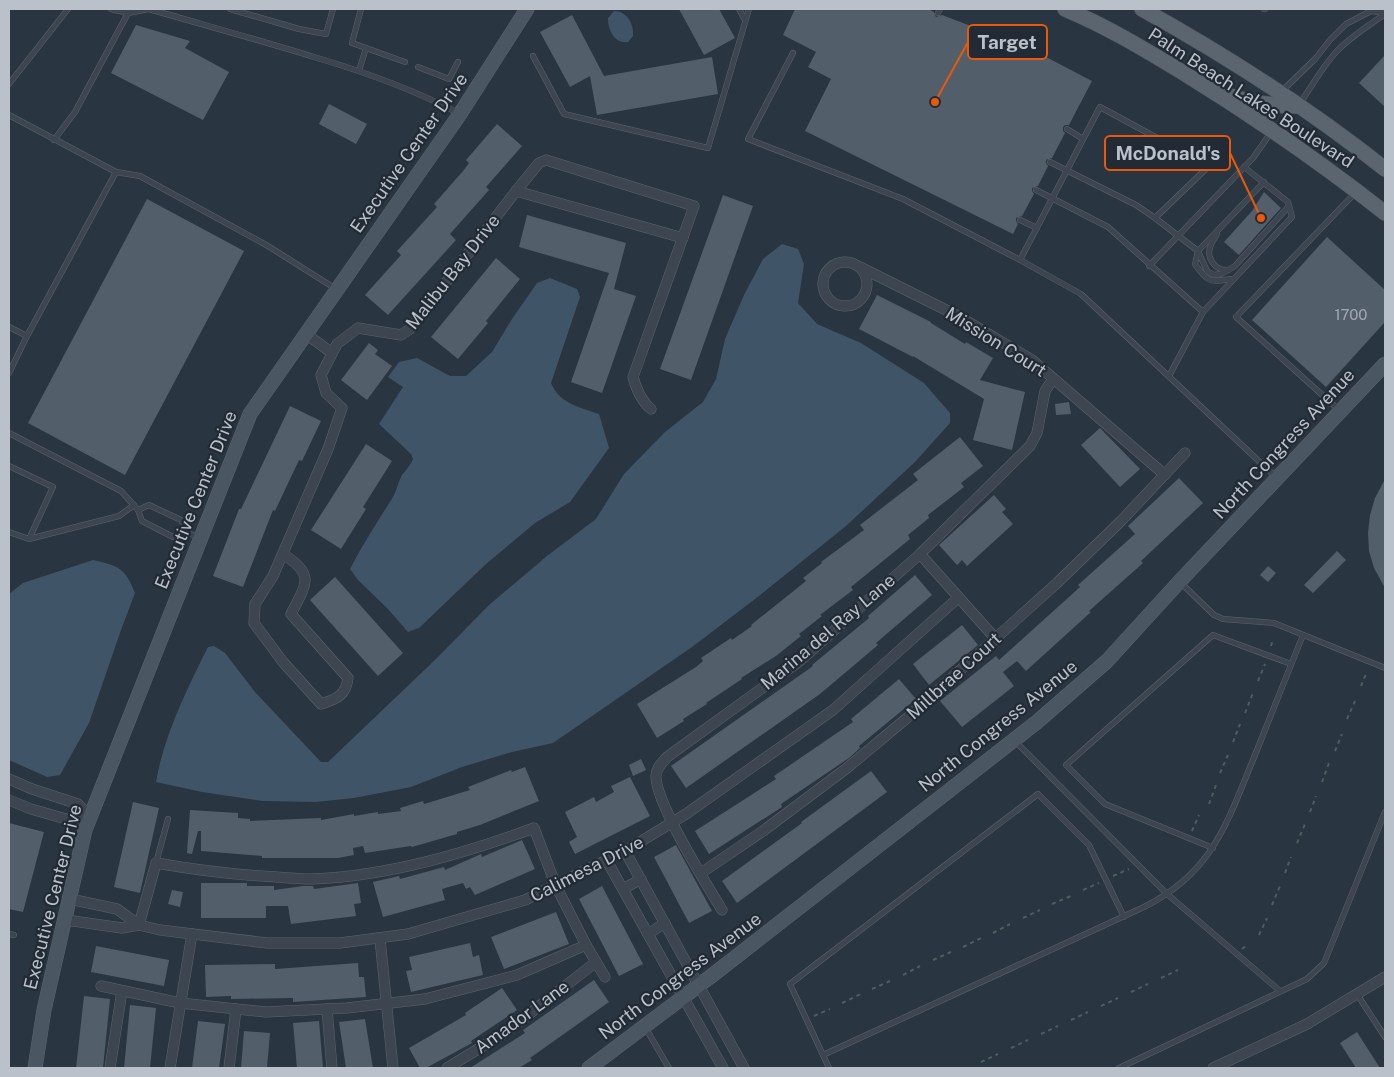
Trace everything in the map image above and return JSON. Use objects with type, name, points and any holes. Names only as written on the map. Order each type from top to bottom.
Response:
[{"type":"main road","name":"Palm Beach Lakes Boulevard","points":[[1065,9],[1088,19],[1149,52],[1208,88],[1357,191],[1385,213]]},
{"type":"main road","name":"Palm Beach Lakes Boulevard","points":[[1142,9],[1229,59],[1357,146],[1385,169]]},
{"type":"main road","points":[[1208,88],[1265,105],[1298,106]]},
{"type":"street","name":"Executive Center Drive","points":[[35,1068],[44,1010],[85,830],[195,535],[250,414],[460,114],[527,9]]},
{"type":"street","name":"Malibu Bay Drive","points":[[282,554],[298,564],[304,571],[306,579],[291,614],[348,678],[347,688],[338,697],[321,704],[283,662],[254,623],[255,604],[273,576],[282,554],[328,449],[342,408],[326,392],[321,376],[337,344],[358,328],[401,336],[410,328],[516,191],[539,163],[546,160],[694,206],[633,377],[645,404],[651,409]]},
{"type":"street","points":[[516,191],[683,238]]},
{"type":"street","name":"Mission Court","points":[[860,268],[866,280],[865,294],[861,299],[848,306],[834,302],[825,292],[824,284],[828,271],[839,263],[854,264],[960,317],[1032,360],[1165,475]]},
{"type":"street","points":[[306,334],[332,353]]},
{"type":"street","name":"North Congress Avenue","points":[[589,1068],[699,986],[1014,740],[1107,661],[1385,364]]},
{"type":"street","name":"Marina del Ray Lane","points":[[722,910],[673,822],[659,791],[656,777],[658,768],[667,757],[801,660],[920,554],[1030,446],[1037,433],[1045,391],[1054,378]]},
{"type":"street","name":"Millbrae Court","points":[[701,873],[763,831],[847,768],[907,718],[1057,583],[1122,521],[1186,453]]},
{"type":"street","points":[[920,554],[995,638]]},
{"type":"street","name":"Calimesa Drive","points":[[66,920],[122,928],[140,925],[192,934],[267,943],[340,943],[408,934],[525,900],[626,851],[673,822],[833,710],[958,598]]},
{"type":"street","points":[[9,779],[32,789],[78,804],[90,817],[74,821],[31,809],[9,800]]},
{"type":"street","points":[[140,925],[156,863],[202,871],[311,879],[372,873],[427,862],[486,846],[534,828],[556,886],[605,978]]},
{"type":"street","points":[[626,851],[744,1068]]},
{"type":"street","points":[[607,861],[723,1068]]},
{"type":"street","points":[[623,889],[641,879]]},
{"type":"street","name":"Calimesa Drive","points":[[70,899],[114,908],[140,925]]},
{"type":"street","points":[[111,927],[114,908]]},
{"type":"street","points":[[648,934],[665,923]]},
{"type":"street","points":[[170,1068],[192,934]]},
{"type":"street","points":[[380,939],[393,1068]]},
{"type":"street","points":[[101,986],[180,1003],[236,1009],[266,1012],[327,1009],[425,999],[517,975],[586,945]]},
{"type":"street","name":"Amador Lane","points":[[447,1068],[506,1032],[596,962]]},
{"type":"street","points":[[1212,1068],[1229,1065],[1306,1024],[1385,977]]},
{"type":"street","points":[[110,1068],[122,991]]},
{"type":"street","points":[[229,1068],[236,1009]]},
{"type":"street","points":[[327,1009],[332,1068]]},
{"type":"lane","points":[[9,84],[68,9]]},
{"type":"lane","points":[[111,9],[128,13],[149,9],[389,80],[460,114]]},
{"type":"lane","points":[[230,9],[299,29],[326,34],[333,9]]},
{"type":"lane","points":[[361,9],[352,43],[405,62]]},
{"type":"lane","points":[[739,9],[745,20]]},
{"type":"lane","points":[[533,56],[564,114],[708,148],[749,9]]},
{"type":"lane","points":[[1280,93],[1315,59],[1346,24],[1371,11],[1385,13]]},
{"type":"lane","points":[[54,140],[75,112],[128,13]]},
{"type":"lane","points":[[1298,106],[1338,50],[1385,13]]},
{"type":"lane","points":[[359,71],[366,48]]},
{"type":"lane","points":[[792,53],[748,139],[903,199],[1081,294],[1277,478]]},
{"type":"lane","points":[[418,67],[449,79],[458,62]]},
{"type":"lane","points":[[1020,260],[1100,107],[1209,166],[1155,218]]},
{"type":"lane","points":[[9,115],[116,172],[140,176],[268,246],[336,289]]},
{"type":"lane","points":[[1067,129],[1083,139]]},
{"type":"lane","points":[[1150,266],[1253,158],[1272,131]]},
{"type":"lane","points":[[1050,162],[1136,205],[1179,234],[1198,251],[1207,271],[1214,275],[1221,274],[1235,266],[1289,206]]},
{"type":"lane","points":[[1168,376],[1203,312],[1292,217],[1288,202],[1244,167]]},
{"type":"lane","points":[[9,373],[116,172]]},
{"type":"lane","points":[[1233,279],[1213,282],[1203,275],[1195,264],[1198,251],[1264,182]]},
{"type":"lane","points":[[1036,190],[1108,228],[1203,312]]},
{"type":"lane","points":[[1341,411],[1236,317],[1357,191]]},
{"type":"lane","points":[[1020,220],[1037,228]]},
{"type":"lane","points":[[1223,226],[1210,246],[1210,257],[1214,265],[1222,270],[1229,270]]},
{"type":"lane","points":[[9,327],[27,336]]},
{"type":"lane","points":[[9,433],[121,492],[136,508],[142,521],[173,537],[195,535]]},
{"type":"lane","points":[[9,466],[54,487],[29,539]]},
{"type":"lane","points":[[9,532],[29,539],[119,516],[136,508],[149,505],[182,520],[195,535]]},
{"type":"lane","points":[[1180,581],[1214,615],[1223,619],[1270,622],[1385,668]]},
{"type":"lane","points":[[1213,848],[1105,804],[1066,765],[1213,635],[1291,664]]},
{"type":"lane","points":[[823,1056],[1154,902],[1188,878],[1213,848],[1228,821],[1303,635]]},
{"type":"lane","points":[[1014,740],[1167,894],[1280,991]]},
{"type":"lane","points":[[829,1068],[790,984],[1038,794],[1089,846],[1124,916]]},
{"type":"lane","points":[[1119,1068],[1314,974],[1324,963],[1385,812]]},
{"type":"lane","points":[[156,863],[168,819]]},
{"type":"lane","points":[[1357,994],[1385,1037]]},
{"type":"lane","points":[[645,1027],[669,1068]]},
{"type":"path","points":[[1270,650],[1273,639]]},
{"type":"path","points":[[1258,681],[1266,662]]},
{"type":"path","points":[[1361,686],[1366,674]]},
{"type":"path","points":[[1245,713],[1253,693]]},
{"type":"path","points":[[1347,719],[1355,701]]},
{"type":"path","points":[[1233,742],[1240,724]]},
{"type":"path","points":[[1335,750],[1342,734]]},
{"type":"path","points":[[1220,773],[1228,755]]},
{"type":"path","points":[[1322,782],[1330,763]]},
{"type":"path","points":[[1209,804],[1216,785]]},
{"type":"path","points":[[1310,812],[1316,796]]},
{"type":"path","points":[[1192,833],[1199,815]]},
{"type":"path","points":[[1297,843],[1305,824]]},
{"type":"path","points":[[1285,873],[1291,857]]},
{"type":"path","points":[[1113,876],[1131,868]]},
{"type":"path","points":[[1083,890],[1101,882]]},
{"type":"path","points":[[1272,905],[1280,886]]},
{"type":"path","points":[[1052,904],[1071,896]]},
{"type":"path","points":[[1022,918],[1040,910]]},
{"type":"path","points":[[1259,935],[1267,918]]},
{"type":"path","points":[[992,933],[1010,924]]},
{"type":"path","points":[[963,946],[981,938]]},
{"type":"path","points":[[1242,949],[1248,944]]},
{"type":"path","points":[[933,960],[951,952]]},
{"type":"path","points":[[903,975],[920,966]]},
{"type":"path","points":[[1161,978],[1178,970]]},
{"type":"path","points":[[872,989],[890,981]]},
{"type":"path","points":[[1130,992],[1148,984]]},
{"type":"path","points":[[842,1003],[861,994]]},
{"type":"path","points":[[1101,1006],[1118,998]]},
{"type":"path","points":[[806,1020],[830,1009]]},
{"type":"path","points":[[1071,1020],[1088,1012]]},
{"type":"path","points":[[1040,1034],[1058,1026]]},
{"type":"path","points":[[1011,1048],[1028,1040]]},
{"type":"path","points":[[981,1062],[998,1054]]},
{"type":"water","points":[[614,11],[623,13],[631,23],[633,36],[628,42],[619,41],[609,27],[608,18]]},
{"type":"water","points":[[782,244],[798,249],[804,264],[798,303],[817,324],[861,343],[924,383],[950,413],[950,423],[915,462],[846,526],[692,647],[553,743],[512,752],[462,767],[411,787],[354,798],[316,802],[263,801],[202,792],[156,782],[170,730],[177,713],[208,647],[214,646],[225,653],[255,692],[321,762],[328,762],[437,658],[489,605],[547,556],[596,519],[624,474],[665,432],[703,402],[716,379],[725,339],[744,295],[763,259]]},
{"type":"water","points":[[550,278],[577,289],[580,297],[551,383],[564,400],[599,414],[609,448],[570,502],[535,523],[486,564],[419,628],[408,632],[358,580],[350,569],[393,497],[402,475],[413,459],[411,454],[379,424],[403,387],[388,377],[399,362],[417,358],[450,376],[466,376],[492,352],[537,283]]},
{"type":"water","points":[[93,560],[120,569],[128,578],[135,593],[89,723],[60,775],[47,777],[9,760],[9,594],[23,583]]},
{"type":"building","points":[[679,9],[719,9],[735,38],[704,55]]},
{"type":"building","points":[[795,9],[928,9],[934,12],[936,17],[942,15],[971,26],[1024,53],[1027,47],[1092,81],[1069,125],[1063,127],[1065,133],[1052,158],[1046,160],[1048,166],[1038,186],[1032,188],[1034,194],[1022,216],[1016,218],[1018,224],[1013,234],[805,131],[831,79],[808,67],[816,52],[783,35]]},
{"type":"building","points":[[572,15],[604,76],[712,57],[718,94],[597,115],[590,76],[570,87],[540,32]]},
{"type":"building","points":[[136,25],[190,41],[185,48],[229,72],[203,120],[111,73]]},
{"type":"building","points":[[1385,55],[1385,107],[1359,83]]},
{"type":"building","points":[[329,104],[367,124],[356,144],[319,124]]},
{"type":"building","points":[[497,124],[522,146],[486,187],[489,190],[450,234],[456,240],[388,315],[365,295],[401,255],[397,251],[437,207],[434,204],[463,171],[469,163],[466,160]]},
{"type":"building","points":[[1264,192],[1281,208],[1239,255],[1224,242],[1252,211]]},
{"type":"building","points":[[723,195],[753,206],[691,380],[660,369]]},
{"type":"building","points":[[147,199],[244,251],[125,475],[28,423]]},
{"type":"building","points":[[527,215],[626,243],[614,289],[636,296],[602,393],[571,382],[609,273],[519,247]]},
{"type":"building","points":[[1327,237],[1385,290],[1385,322],[1326,387],[1252,320]]},
{"type":"building","points":[[496,258],[520,279],[486,321],[488,323],[458,359],[431,337]]},
{"type":"building","points":[[877,295],[931,322],[965,344],[966,342],[993,358],[980,380],[1025,392],[1012,450],[973,440],[984,399],[913,356],[859,329]]},
{"type":"building","points":[[369,343],[378,350],[375,354],[392,366],[367,400],[341,380]]},
{"type":"building","points":[[1069,402],[1071,414],[1056,415],[1055,404]]},
{"type":"building","points":[[290,406],[321,421],[302,461],[299,460],[275,511],[273,510],[243,587],[213,576],[239,509],[241,509]]},
{"type":"building","points":[[1100,428],[1140,469],[1120,487],[1081,445]]},
{"type":"building","points":[[960,437],[983,466],[961,483],[964,487],[928,515],[929,518],[908,535],[910,539],[851,587],[853,590],[820,615],[822,616],[799,634],[801,636],[776,656],[741,678],[707,704],[683,719],[684,721],[657,738],[637,704],[696,667],[703,661],[701,658],[752,626],[806,581],[803,578],[821,562],[864,530],[860,525],[918,480],[913,474]]},
{"type":"building","points":[[366,444],[392,461],[363,507],[366,509],[341,549],[311,530]]},
{"type":"building","points":[[1179,478],[1203,503],[1141,561],[1143,563],[1026,671],[1017,661],[1003,672],[1014,686],[962,727],[940,701],[996,656],[999,660],[1080,587],[1078,585],[1135,534],[1128,526]]},
{"type":"building","points":[[1385,479],[1385,588],[1374,568],[1369,551],[1368,533],[1370,515],[1375,498]]},
{"type":"building","points":[[994,495],[1006,509],[1002,512],[1013,524],[967,566],[962,560],[957,565],[939,545]]},
{"type":"building","points":[[1337,551],[1346,560],[1313,593],[1304,585]]},
{"type":"building","points":[[1268,566],[1276,573],[1268,582],[1260,575]]},
{"type":"building","points":[[915,575],[932,595],[876,643],[878,645],[820,694],[686,788],[671,766],[813,666]]},
{"type":"building","points":[[335,577],[403,653],[378,676],[310,600]]},
{"type":"building","points":[[962,625],[978,645],[929,685],[913,664]]},
{"type":"building","points":[[899,679],[916,699],[859,746],[860,748],[849,758],[781,804],[782,807],[709,854],[695,831],[776,779],[774,776],[853,722],[851,719]]},
{"type":"building","points":[[641,759],[646,770],[633,776],[629,765]]},
{"type":"building","points":[[525,767],[539,801],[480,825],[457,832],[457,834],[412,847],[365,853],[363,846],[353,848],[354,855],[338,858],[262,858],[262,856],[201,851],[201,831],[198,831],[192,854],[187,853],[190,810],[238,813],[238,818],[250,819],[250,821],[321,818],[321,820],[354,814],[354,816],[378,812],[378,814],[401,811],[400,808],[423,801],[424,804],[470,790],[468,787],[511,770],[512,772]]},
{"type":"building","points":[[871,771],[887,792],[737,903],[722,881]]},
{"type":"building","points":[[630,777],[650,816],[575,854],[569,842],[577,837],[565,812],[594,797],[596,802],[614,792],[611,786]]},
{"type":"building","points":[[133,802],[159,808],[140,893],[114,887]]},
{"type":"building","points":[[9,823],[44,832],[23,912],[9,909]]},
{"type":"building","points":[[522,840],[535,869],[475,895],[470,887],[466,889],[463,883],[442,889],[445,900],[383,917],[373,882],[399,876],[400,879],[444,867],[445,870],[481,854],[482,857]]},
{"type":"building","points":[[676,845],[712,911],[689,923],[654,857]]},
{"type":"building","points":[[201,883],[247,883],[247,886],[274,886],[274,890],[303,886],[313,886],[314,889],[358,883],[361,903],[354,904],[356,916],[291,924],[288,906],[266,906],[266,918],[201,918]]},
{"type":"building","points":[[602,886],[643,964],[619,976],[579,899]]},
{"type":"building","points":[[172,890],[183,892],[180,907],[168,904]]},
{"type":"building","points":[[556,912],[569,944],[504,969],[491,937]]},
{"type":"building","points":[[470,943],[473,957],[479,955],[483,975],[411,992],[406,971],[412,970],[409,957]]},
{"type":"building","points":[[96,946],[169,960],[164,986],[91,972]]},
{"type":"building","points":[[358,963],[359,977],[364,977],[366,997],[293,1002],[293,998],[231,999],[231,996],[206,997],[205,965],[275,964],[275,969]]},
{"type":"building","points":[[594,980],[609,1002],[530,1058],[532,1060],[519,1068],[470,1068],[525,1033],[523,1030]]},
{"type":"building","points":[[502,988],[517,1010],[471,1041],[472,1043],[426,1068],[420,1068],[409,1048],[466,1015],[465,1013]]},
{"type":"building","points":[[84,996],[110,999],[103,1068],[76,1068]]},
{"type":"building","points":[[130,1005],[156,1008],[150,1068],[124,1068]]},
{"type":"building","points":[[365,1019],[373,1068],[346,1068],[339,1022]]},
{"type":"building","points":[[198,1021],[225,1024],[219,1068],[192,1068]]},
{"type":"building","points":[[319,1021],[323,1068],[297,1068],[293,1023]]},
{"type":"building","points":[[244,1031],[270,1033],[267,1068],[241,1068]]},
{"type":"building","points":[[1357,1032],[1380,1068],[1356,1068],[1340,1043]]},
{"type":"place","name":"Target","points":[[935,102]]},
{"type":"place","name":"McDonald's","points":[[1261,218]]}]
